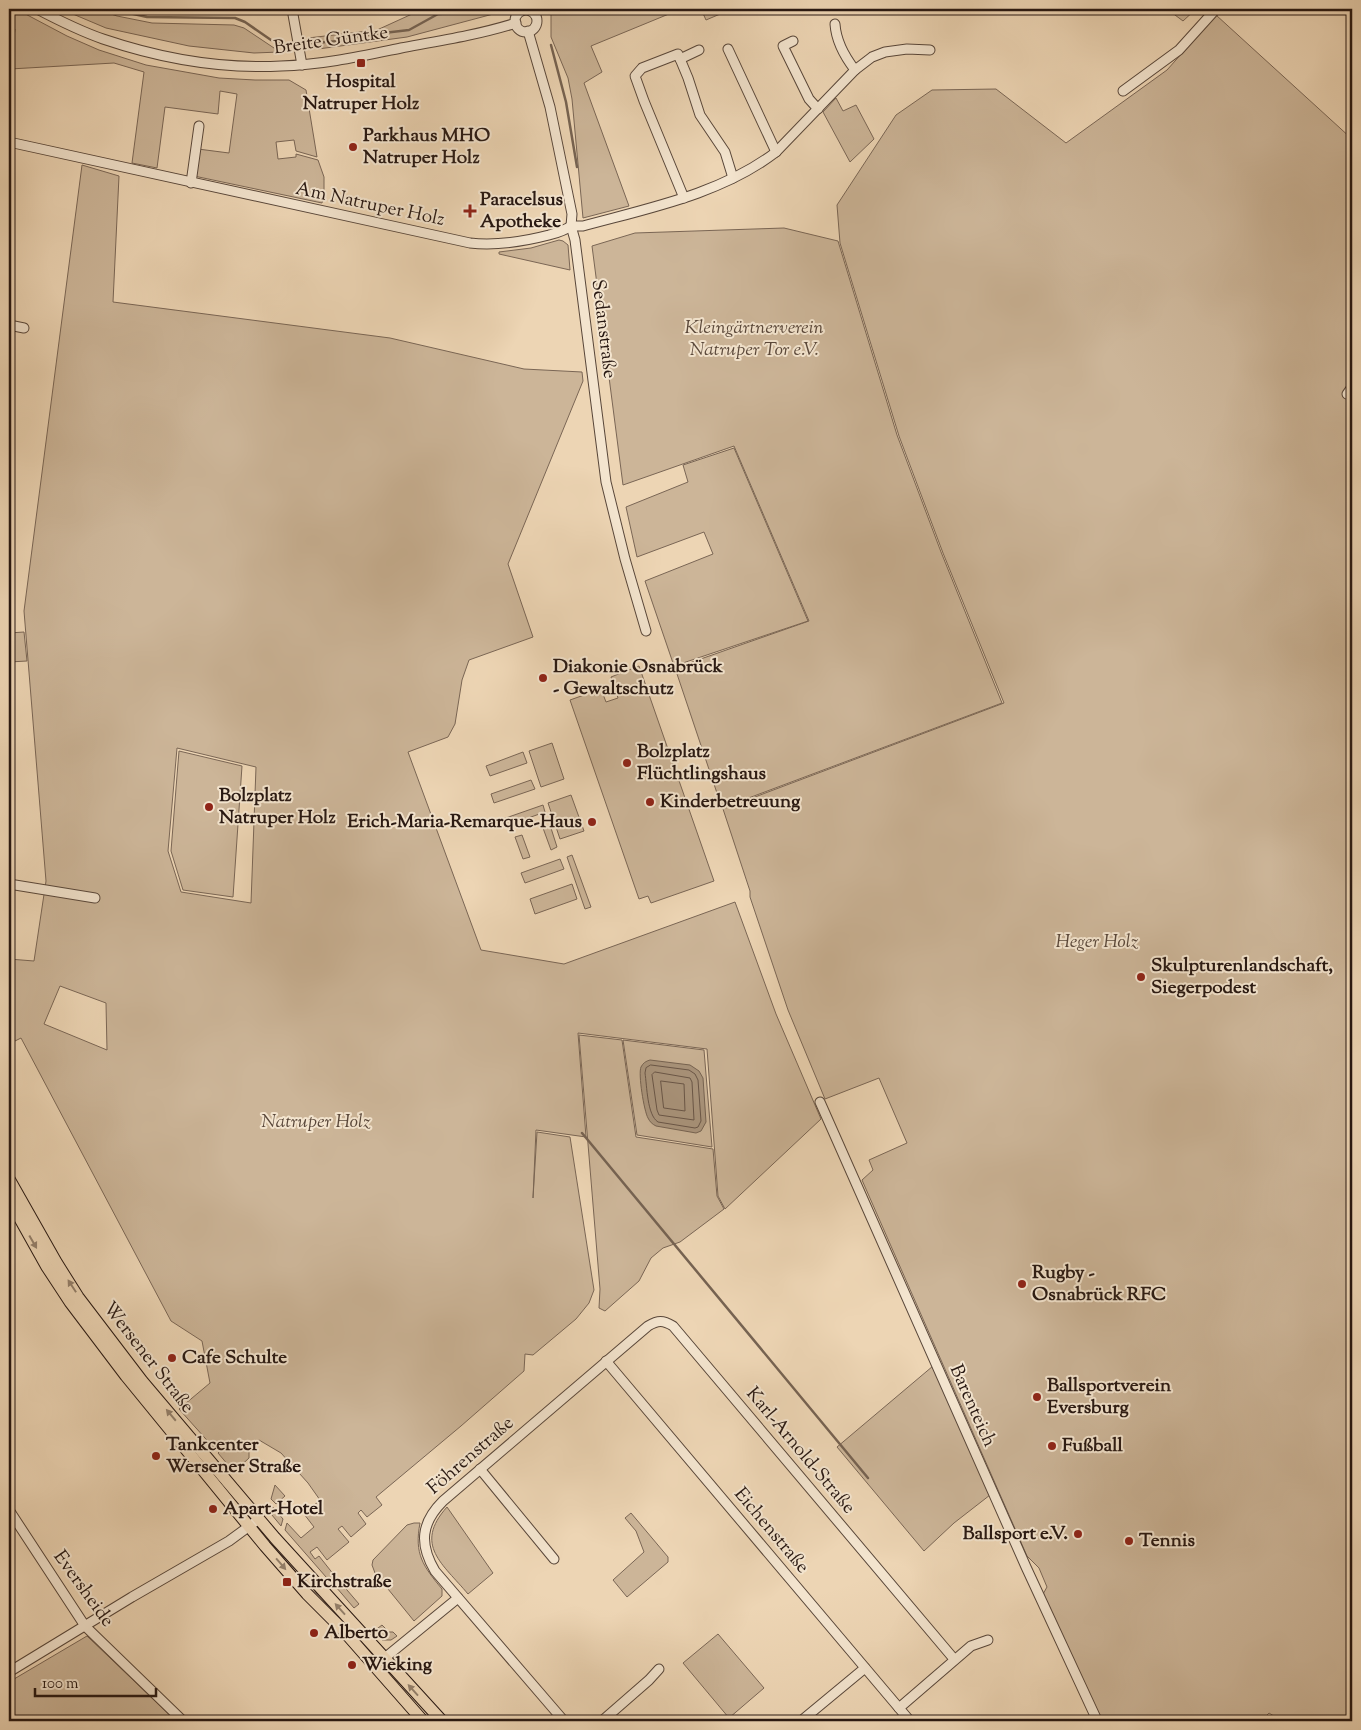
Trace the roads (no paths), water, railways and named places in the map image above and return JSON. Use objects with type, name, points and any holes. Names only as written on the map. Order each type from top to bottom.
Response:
[{"type":"main road","name":"Wersener Straße","points":[[9,1179],[56,1262],[91,1314],[159,1402],[312,1580],[442,1721]]},
{"type":"main road","name":"Wersener Straße","points":[[9,1199],[47,1267],[80,1316],[126,1376],[249,1527],[423,1721]]},
{"type":"street","name":"Breite Güntke","points":[[37,9],[102,39],[159,54],[220,64],[254,66],[302,65],[464,36],[516,23]]},
{"type":"street","points":[[292,9],[302,65]]},
{"type":"street","points":[[1123,91],[1179,50],[1216,9]]},
{"type":"street","name":"Sedanstraße","points":[[516,23],[516,18],[522,10],[530,11],[536,17],[536,26],[528,31],[550,107],[572,214],[571,226],[575,240],[606,482],[625,559],[646,631]]},
{"type":"street","points":[[516,23],[521,30],[528,31]]},
{"type":"street","points":[[835,24],[836,35],[848,61],[855,70]]},
{"type":"street","points":[[793,41],[783,46],[809,99],[818,109]]},
{"type":"street","name":"Am Natruper Holz","points":[[9,142],[470,243],[488,245],[510,244],[562,231],[571,226],[583,226],[684,198],[733,178],[761,163],[776,152],[855,70],[872,57],[885,52],[907,49],[930,50]]},
{"type":"street","points":[[680,59],[699,50]]},
{"type":"street","points":[[728,50],[776,152]]},
{"type":"street","points":[[684,198],[635,76],[642,68],[678,54],[700,115],[726,152],[733,178]]},
{"type":"street","points":[[191,183],[199,126]]},
{"type":"street","points":[[9,325],[24,328]]},
{"type":"street","points":[[9,884],[95,898]]},
{"type":"street","name":"Barenteich","points":[[820,1102],[1096,1721]]},
{"type":"street","name":"Karl-Arnold-Straße","points":[[606,1361],[656,1321],[664,1321],[672,1326],[954,1660]]},
{"type":"street","name":"Föhrenstraße","points":[[564,1721],[435,1571],[428,1559],[425,1547],[426,1526],[436,1508],[606,1361]]},
{"type":"street","name":"Eichenstraße","points":[[606,1361],[910,1721]]},
{"type":"street","points":[[480,1469],[554,1559]]},
{"type":"street","name":"Eversheide","points":[[9,1510],[85,1626],[183,1721]]},
{"type":"street","points":[[9,1672],[229,1541],[259,1519]]},
{"type":"street","points":[[375,1666],[458,1598]]},
{"type":"street","points":[[899,1708],[970,1646],[988,1640]]},
{"type":"street","points":[[802,1721],[865,1668]]},
{"type":"street","points":[[602,1721],[659,1669]]},
{"type":"water","points":[[650,1060],[690,1065],[699,1071],[703,1078],[706,1122],[701,1131],[696,1133],[652,1124],[646,1114],[643,1101],[640,1071],[643,1064]]},
{"type":"waterway","points":[[111,9],[147,17],[235,18],[245,22],[271,40],[289,45],[339,41],[358,36],[409,30],[438,14],[497,11]]},
{"type":"waterway","points":[[551,45],[566,102],[577,167]]},
{"type":"waterway","points":[[582,1133],[868,1478]]},
{"type":"place","name":"Hospital Natruper Holz","points":[[361,63]]},
{"type":"place","name":"Parkhaus MHO Natruper Holz","points":[[353,147]]},
{"type":"place","name":"Paracelsus Apotheke","points":[[470,211]]},
{"type":"place","name":"Diakonie Osnabrück - Gewaltschutz","points":[[543,678]]},
{"type":"place","name":"Bolzplatz Flüchtlingshaus","points":[[627,763]]},
{"type":"place","name":"Kinderbetreuung","points":[[650,802]]},
{"type":"place","name":"Bolzplatz Natruper Holz","points":[[209,807]]},
{"type":"place","name":"Erich-Maria-Remarque-Haus","points":[[592,822]]},
{"type":"place","name":"Skulpturenlandschaft, Siegerpodest","points":[[1141,977]]},
{"type":"place","name":"Rugby - Osnabrück RFC","points":[[1022,1284]]},
{"type":"place","name":"Cafe Schulte","points":[[172,1358]]},
{"type":"place","name":"Ballsportverein Eversburg","points":[[1037,1397]]},
{"type":"place","name":"Fußball","points":[[1052,1446]]},
{"type":"place","name":"Tankcenter Wersener Straße","points":[[156,1456]]},
{"type":"place","name":"Apart-Hotel","points":[[213,1509]]},
{"type":"place","name":"Ballsport e.V.","points":[[1078,1534]]},
{"type":"place","name":"Tennis","points":[[1129,1541]]},
{"type":"place","name":"Kirchstraße","points":[[287,1582]]},
{"type":"place","name":"Alberto","points":[[314,1633]]},
{"type":"place","name":"Wieking","points":[[352,1665]]},
{"type":"park label","name":"Kleingärtnerverein Natruper Tor e.V.","points":[[754,339]]},
{"type":"park label","name":"Heger Holz","points":[[1097,942]]},
{"type":"park label","name":"Natruper Holz","points":[[316,1122]]}]
